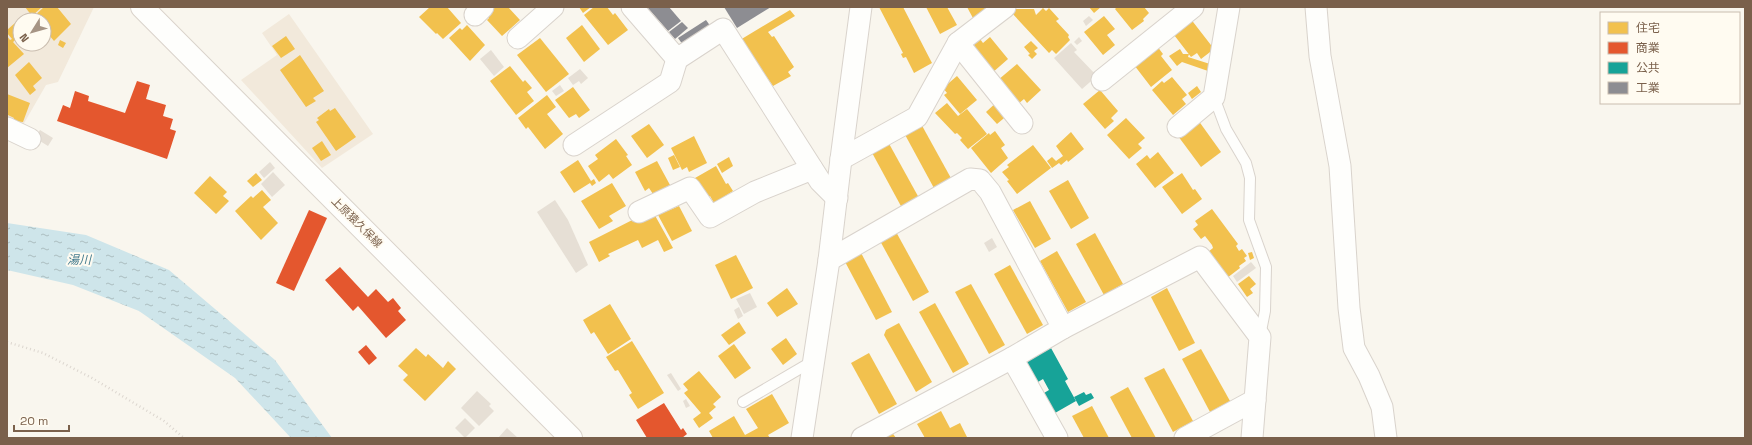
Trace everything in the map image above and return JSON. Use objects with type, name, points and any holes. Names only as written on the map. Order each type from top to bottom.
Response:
[{"type":"main road","name":"上原猿久保線","points":[[142,7],[571,438]]},
{"type":"street","points":[[518,38],[553,7]]},
{"type":"street","points":[[632,7],[677,59]]},
{"type":"street","points":[[802,438],[829,260],[861,7]]},
{"type":"street","points":[[841,159],[917,117],[958,43],[1005,7]]},
{"type":"street","points":[[1102,80],[1194,7]]},
{"type":"street","points":[[1178,128],[1214,98],[1229,7]]},
{"type":"street","points":[[1316,7],[1320,56],[1340,166],[1354,348],[1369,376],[1382,407],[1386,438]]},
{"type":"street","points":[[574,145],[670,82],[677,59],[723,29],[820,181],[837,198]]},
{"type":"street","points":[[958,43],[1022,123]]},
{"type":"street","points":[[7,128],[30,139]]},
{"type":"street","points":[[639,212],[690,188],[710,217],[755,192],[812,168]]},
{"type":"street","points":[[829,260],[970,179],[980,180],[990,192],[1063,328]]},
{"type":"street","points":[[862,438],[1012,358],[1063,328],[1200,257],[1260,337],[1252,438]]},
{"type":"street","points":[[1012,358],[1057,438]]},
{"type":"street","points":[[1185,438],[1255,400]]},
{"type":"lane","points":[[1214,98],[1226,129],[1246,163],[1250,178],[1249,220],[1266,267],[1265,311],[1260,337]]},
{"type":"lane","points":[[743,402],[813,362]]},
{"type":"path","points":[[7,342],[43,353],[92,378],[164,421],[184,438]]},
{"type":"shaded area","points":[[7,7],[94,7],[58,82],[46,85],[23,125],[7,121]]},
{"type":"shaded area","points":[[289,14],[373,134],[322,168],[241,80],[277,55],[262,33]]},
{"type":"water","name":"湯川","points":[[7,223],[86,235],[169,270],[275,360],[332,438],[291,438],[235,378],[139,311],[73,285],[7,270]]},
{"type":"building: 住宅","points":[[25,7],[42,7],[36,12],[29,12]]},
{"type":"building: 住宅","points":[[44,7],[57,7],[71,24],[54,41],[52,39],[52,12],[38,12]]},
{"type":"building: 住宅","points":[[430,7],[447,7],[461,23],[443,39],[419,17]]},
{"type":"building: 住宅","points":[[492,7],[508,7],[520,20],[502,36],[487,20],[489,18],[485,13]]},
{"type":"building: 住宅","points":[[579,7],[591,7],[583,13]]},
{"type":"building: 住宅","points":[[594,7],[607,7],[613,15],[615,13],[628,30],[608,45],[584,15]]},
{"type":"building: 住宅","points":[[879,7],[903,7],[932,63],[914,73],[906,57],[903,58],[901,54],[903,53]]},
{"type":"building: 住宅","points":[[926,7],[947,7],[957,25],[940,34]]},
{"type":"building: 住宅","points":[[967,7],[987,7],[974,20]]},
{"type":"building: 住宅","points":[[1089,7],[1101,7],[1094,13]]},
{"type":"building: 住宅","points":[[1117,7],[1144,7],[1149,13],[1143,19],[1144,21],[1132,30],[1115,9]]},
{"type":"building: 住宅","points":[[1043,8],[1046,11],[1049,8],[1059,19],[1056,21],[1069,35],[1068,37],[1070,40],[1056,54],[1052,50],[1049,53],[1011,12],[1015,9],[1034,9],[1036,15]]},
{"type":"building: 住宅","points":[[790,10],[795,16],[768,32],[772,37],[774,36],[794,67],[788,72],[791,76],[773,86],[740,40]]},
{"type":"building: 住宅","points":[[1104,16],[1115,29],[1107,35],[1115,45],[1103,55],[1084,32]]},
{"type":"building: 住宅","points":[[1190,18],[1214,49],[1201,59],[1197,53],[1191,57],[1171,31]]},
{"type":"building: 住宅","points":[[467,25],[485,45],[470,61],[449,38],[460,28],[462,30]]},
{"type":"building: 住宅","points":[[582,25],[600,49],[584,62],[566,38]]},
{"type":"building: 住宅","points":[[12,26],[12,39],[7,33],[7,30]]},
{"type":"building: 住宅","points":[[7,36],[10,40],[12,39],[12,52],[22,52],[24,54],[7,68]]},
{"type":"building: 住宅","points":[[286,36],[295,49],[281,58],[272,46]]},
{"type":"building: 住宅","points":[[990,37],[1008,59],[992,73],[970,47],[980,39],[983,43]]},
{"type":"building: 住宅","points":[[540,38],[569,74],[546,92],[517,55]]},
{"type":"building: 住宅","points":[[60,40],[66,43],[63,48],[58,45]]},
{"type":"building: 住宅","points":[[1031,41],[1038,48],[1034,51],[1037,54],[1032,59],[1024,47]]},
{"type":"building: 住宅","points":[[1154,42],[1163,54],[1161,56],[1172,70],[1151,87],[1131,61]]},
{"type":"building: 住宅","points":[[1180,49],[1183,54],[1189,54],[1188,57],[1210,64],[1208,71],[1182,62],[1177,66],[1169,56]]},
{"type":"building: 住宅","points":[[300,55],[324,91],[313,98],[316,101],[306,107],[280,70]]},
{"type":"building: 住宅","points":[[29,62],[42,78],[33,86],[36,90],[30,95],[15,75]]},
{"type":"building: 住宅","points":[[1017,64],[1041,90],[1027,103],[1024,99],[1018,104],[998,80]]},
{"type":"building: 住宅","points":[[510,66],[523,82],[525,80],[532,88],[527,92],[534,101],[516,115],[490,81]]},
{"type":"building: 住宅","points":[[957,76],[977,100],[960,114],[944,95],[947,93],[943,88]]},
{"type":"building: 住宅","points":[[1172,77],[1187,95],[1182,99],[1186,104],[1173,115],[1152,90],[1162,81],[1164,83]]},
{"type":"building: 住宅","points":[[1197,86],[1201,92],[1192,99],[1188,93]]},
{"type":"building: 住宅","points":[[573,87],[590,110],[579,118],[576,114],[569,118],[555,100]]},
{"type":"building: 住宅","points":[[1100,90],[1118,111],[1111,118],[1114,121],[1105,129],[1083,104]]},
{"type":"building: 住宅","points":[[7,94],[30,103],[23,122],[13,121],[14,118],[8,115],[7,117]]},
{"type":"building: 住宅","points":[[547,95],[556,107],[547,114],[563,134],[545,149],[528,127],[526,129],[518,118]]},
{"type":"building: 住宅","points":[[999,100],[1010,113],[997,124],[986,112]]},
{"type":"building: 住宅","points":[[947,103],[958,116],[967,109],[987,134],[968,149],[960,140],[962,138],[957,133],[955,134],[935,113]]},
{"type":"building: 住宅","points":[[335,108],[356,137],[336,151],[316,122],[319,120],[317,118],[329,109],[330,111]]},
{"type":"building: 住宅","points":[[1126,118],[1145,138],[1138,144],[1142,148],[1129,159],[1107,135]]},
{"type":"building: 住宅","points":[[1198,120],[1221,152],[1201,167],[1178,136]]},
{"type":"building: 住宅","points":[[920,122],[952,180],[935,190],[903,131]]},
{"type":"building: 住宅","points":[[649,124],[664,145],[647,158],[631,136]]},
{"type":"building: 住宅","points":[[995,131],[1005,145],[1001,148],[1008,158],[991,173],[971,148],[989,133],[990,135]]},
{"type":"building: 住宅","points":[[1071,132],[1084,149],[1068,162],[1067,160],[1061,165],[1059,163],[1052,168],[1047,161],[1052,157],[1056,161],[1063,156],[1056,146]]},
{"type":"building: 住宅","points":[[694,136],[707,163],[689,172],[687,167],[682,170],[671,148]]},
{"type":"building: 住宅","points":[[616,139],[628,155],[626,156],[632,165],[613,179],[609,174],[599,182],[588,166],[598,159],[595,155]]},
{"type":"building: 住宅","points":[[887,140],[919,198],[902,208],[870,149]]},
{"type":"building: 住宅","points":[[322,141],[331,155],[321,161],[312,148]]},
{"type":"building: 住宅","points":[[1033,145],[1051,168],[1017,194],[1007,181],[1009,180],[1002,172],[1009,167],[1007,165]]},
{"type":"building: 住宅","points":[[1158,152],[1174,173],[1155,188],[1136,164],[1147,155],[1150,159]]},
{"type":"building: 住宅","points":[[674,155],[680,167],[673,170],[668,158]]},
{"type":"building: 住宅","points":[[729,157],[733,166],[722,173],[717,164]]},
{"type":"building: 住宅","points":[[578,160],[591,181],[594,179],[596,183],[592,186],[590,183],[574,193],[560,172]]},
{"type":"building: 住宅","points":[[657,161],[670,185],[653,194],[649,188],[645,191],[635,172]]},
{"type":"building: 住宅","points":[[716,166],[726,184],[728,183],[733,191],[714,203],[710,196],[706,198],[695,178]]},
{"type":"building: 住宅","points":[[256,173],[262,180],[253,187],[247,181]]},
{"type":"building: 住宅","points":[[1182,173],[1193,190],[1195,189],[1202,199],[1182,214],[1162,187]]},
{"type":"building: 住宅","points":[[210,176],[227,192],[223,196],[229,201],[216,214],[194,193]]},
{"type":"building: 住宅","points":[[1068,180],[1089,218],[1071,229],[1049,191]]},
{"type":"building: 住宅","points":[[612,183],[626,206],[609,216],[613,221],[599,229],[581,201]]},
{"type":"building: 住宅","points":[[262,190],[271,200],[263,207],[278,223],[261,240],[235,211],[251,196],[253,198]]},
{"type":"building: 住宅","points":[[1030,201],[1051,239],[1035,248],[1013,210]]},
{"type":"building: 住宅","points":[[679,206],[692,231],[672,241],[658,215]]},
{"type":"building: 住宅","points":[[1212,209],[1238,244],[1236,246],[1239,251],[1242,249],[1247,256],[1244,258],[1246,261],[1239,266],[1240,268],[1227,278],[1208,252],[1213,248],[1212,245],[1205,236],[1201,239],[1193,229],[1198,225],[1195,221]]},
{"type":"building: 住宅","points":[[652,210],[673,248],[664,252],[658,240],[642,248],[638,240],[608,254],[610,256],[599,262],[589,242]]},
{"type":"building: 住宅","points":[[895,230],[929,292],[913,301],[879,239]]},
{"type":"building: 住宅","points":[[1095,233],[1123,284],[1104,295],[1076,244]]},
{"type":"building: 住宅","points":[[859,249],[892,312],[876,320],[843,258]]},
{"type":"building: 住宅","points":[[1057,251],[1086,302],[1068,312],[1040,261]]},
{"type":"building: 住宅","points":[[1252,252],[1254,258],[1250,260],[1248,253]]},
{"type":"building: 住宅","points":[[736,255],[753,288],[731,299],[715,265]]},
{"type":"building: 住宅","points":[[1010,265],[1043,325],[1027,334],[994,274]]},
{"type":"building: 住宅","points":[[1249,276],[1256,284],[1250,289],[1253,293],[1247,297],[1238,284]]},
{"type":"building: 住宅","points":[[971,284],[1005,345],[989,354],[955,292]]},
{"type":"building: 住宅","points":[[787,288],[798,304],[777,317],[767,303]]},
{"type":"building: 住宅","points":[[1167,288],[1195,343],[1179,351],[1151,297]]},
{"type":"building: 住宅","points":[[935,303],[969,364],[953,373],[919,312]]},
{"type":"building: 住宅","points":[[610,304],[631,339],[608,354],[594,332],[591,334],[583,320]]},
{"type":"building: 住宅","points":[[739,322],[746,333],[729,345],[721,335]]},
{"type":"building: 住宅","points":[[899,323],[932,382],[916,392],[884,335],[886,330]]},
{"type":"building: 住宅","points":[[786,338],[797,354],[783,365],[771,349]]},
{"type":"building: 住宅","points":[[632,341],[664,393],[638,409],[629,395],[632,393],[618,370],[615,371],[606,357]]},
{"type":"building: 住宅","points":[[734,344],[751,368],[735,379],[718,356]]},
{"type":"building: 住宅","points":[[416,348],[426,357],[428,354],[443,368],[448,361],[456,369],[425,401],[403,380],[408,375],[398,366]]},
{"type":"building: 住宅","points":[[1201,349],[1230,401],[1210,412],[1182,359]]},
{"type":"building: 住宅","points":[[869,353],[897,404],[879,414],[851,363]]},
{"type":"building: 住宅","points":[[1164,368],[1193,421],[1173,432],[1144,378]]},
{"type":"building: 住宅","points":[[699,371],[721,397],[713,404],[716,407],[709,413],[713,418],[699,428],[693,419],[701,413],[684,393],[688,390],[683,384]]},
{"type":"building: 住宅","points":[[1128,387],[1156,438],[1132,438],[1110,397]]},
{"type":"building: 住宅","points":[[772,394],[789,423],[768,435],[770,438],[713,438],[709,431],[734,416],[745,435],[758,428],[746,409]]},
{"type":"building: 住宅","points":[[1092,406],[1109,438],[1084,438],[1072,416]]},
{"type":"building: 住宅","points":[[941,411],[950,428],[960,423],[967,437],[925,438],[917,424]]},
{"type":"building: 住宅","points":[[891,431],[896,438],[879,438]]},
{"type":"building: 商業","points":[[137,81],[150,85],[146,99],[166,105],[163,116],[173,119],[170,129],[176,131],[167,159],[57,121],[63,105],[70,108],[75,91],[89,96],[88,101],[125,113]]},
{"type":"building: 商業","points":[[309,210],[327,218],[294,291],[276,283]]},
{"type":"building: 商業","points":[[340,267],[368,297],[376,289],[388,302],[393,298],[401,308],[398,311],[406,320],[386,338],[358,306],[353,311],[325,280]]},
{"type":"building: 商業","points":[[366,345],[377,358],[369,365],[358,352]]},
{"type":"building: 商業","points":[[664,403],[681,430],[683,428],[687,434],[682,438],[647,438],[636,420]]},
{"type":"building: 公共","points":[[1051,348],[1068,379],[1065,381],[1076,401],[1055,413],[1044,393],[1049,390],[1043,379],[1038,382],[1026,362]]},
{"type":"building: 公共","points":[[1084,392],[1086,395],[1091,393],[1094,398],[1079,406],[1074,397]]},
{"type":"building: 工業","points":[[647,7],[669,7],[681,21],[668,31]]},
{"type":"building: 工業","points":[[724,7],[771,7],[737,28]]},
{"type":"building: 工業","points":[[706,20],[711,27],[683,45],[678,38]]},
{"type":"building: 工業","points":[[682,22],[688,28],[675,39],[669,32]]},
{"type":"building: その他","points":[[1089,16],[1093,20],[1086,26],[1083,21]]},
{"type":"building: その他","points":[[1079,37],[1082,41],[1077,45],[1074,42]]},
{"type":"building: その他","points":[[1071,43],[1077,50],[1074,52],[1097,76],[1082,89],[1054,58]]},
{"type":"building: その他","points":[[491,50],[504,67],[494,76],[480,59]]},
{"type":"building: その他","points":[[580,69],[588,78],[581,84],[579,81],[573,85],[568,78]]},
{"type":"building: その他","points":[[560,85],[564,91],[556,96],[552,91]]},
{"type":"building: その他","points":[[40,130],[53,138],[48,146],[35,138]]},
{"type":"building: その他","points":[[270,162],[275,168],[264,178],[259,172]]},
{"type":"building: その他","points":[[273,172],[285,185],[272,197],[261,184]]},
{"type":"building: その他","points":[[555,200],[568,220],[588,265],[576,273],[537,212]]},
{"type":"building: その他","points":[[992,238],[997,247],[989,252],[984,243]]},
{"type":"building: その他","points":[[1251,262],[1256,268],[1237,282],[1233,276]]},
{"type":"building: その他","points":[[750,293],[757,307],[744,314],[736,299]]},
{"type":"building: その他","points":[[739,307],[743,316],[738,319],[734,310]]},
{"type":"building: その他","points":[[671,373],[681,389],[678,391],[667,375]]},
{"type":"building: その他","points":[[477,391],[491,404],[489,406],[494,411],[479,426],[461,408]]},
{"type":"building: その他","points":[[686,399],[690,406],[686,408],[683,401]]},
{"type":"building: その他","points":[[465,418],[475,428],[465,438],[455,428]]},
{"type":"building: その他","points":[[507,428],[518,438],[498,438]]}]
